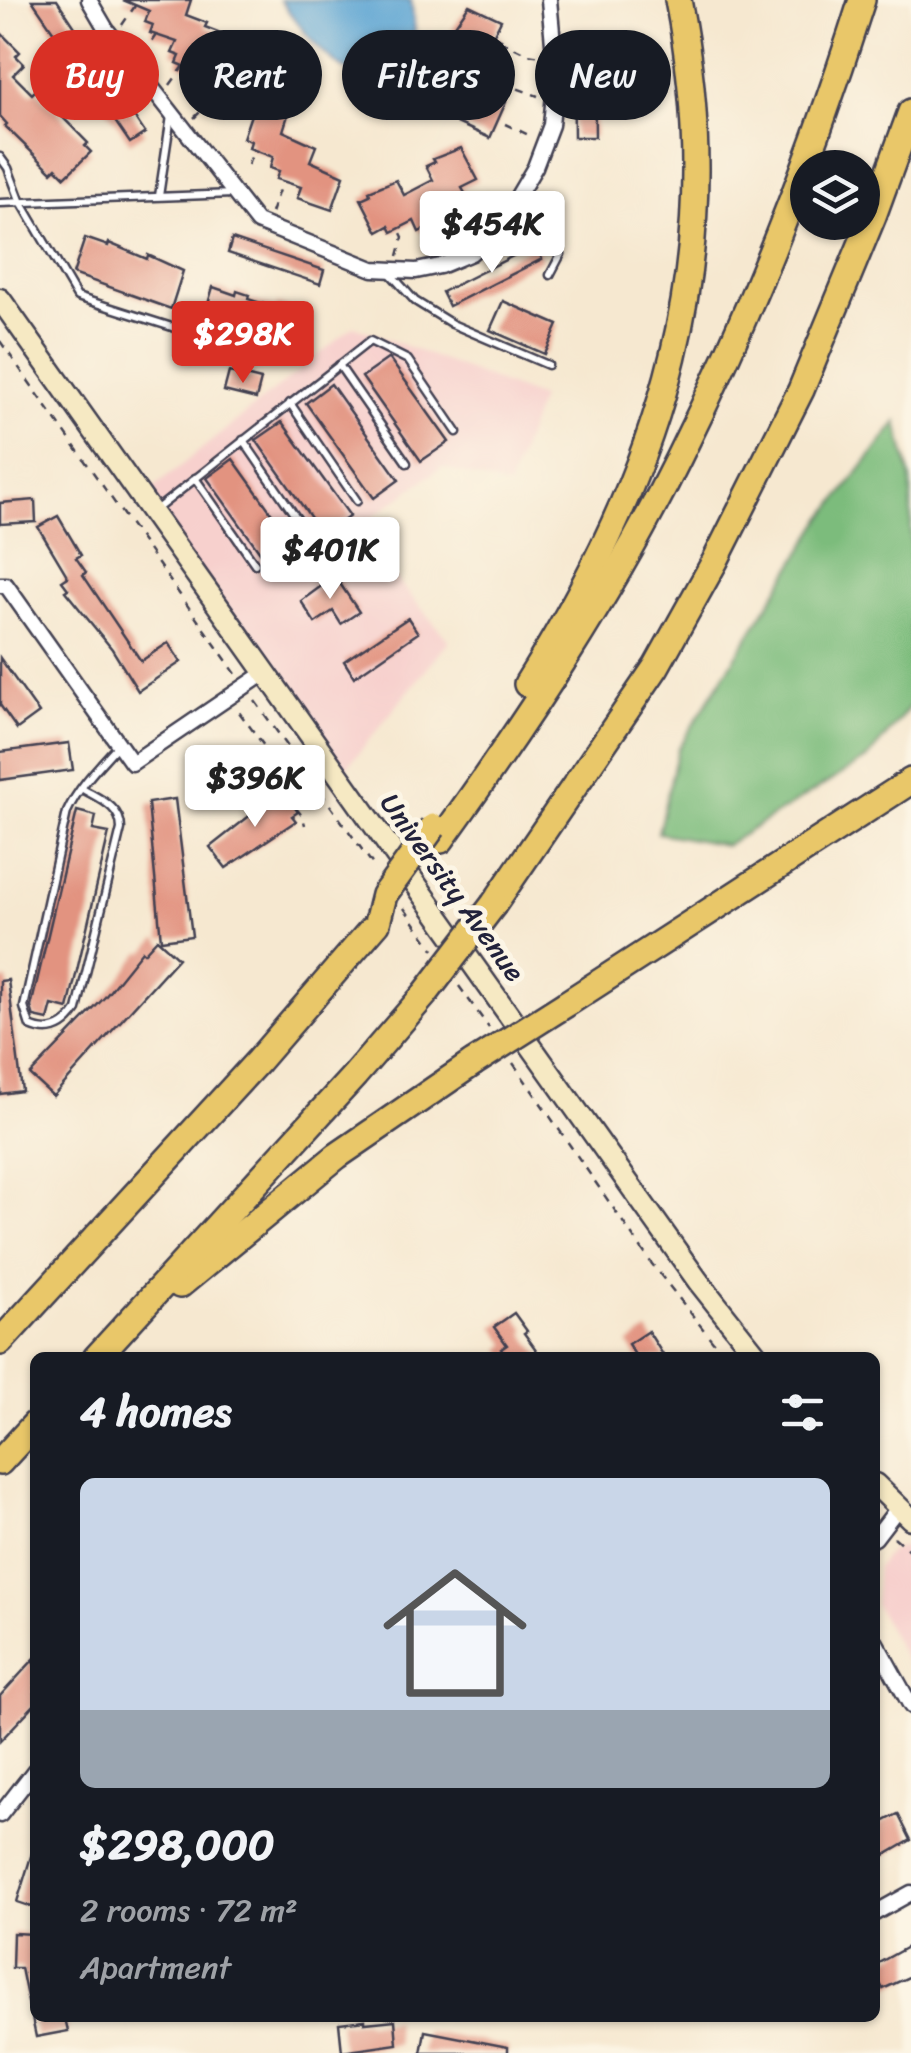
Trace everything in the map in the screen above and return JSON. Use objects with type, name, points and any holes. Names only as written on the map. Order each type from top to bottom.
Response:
[{"type":"highway","points":[[0,1342],[269,1049],[377,923],[437,833],[590,576],[636,479],[662,405],[684,306],[694,226],[693,101],[678,0]]},
{"type":"highway","points":[[437,833],[494,766],[574,643],[677,462],[790,210],[862,0]]},
{"type":"highway","points":[[101,1352],[425,994],[494,904],[656,668],[757,481],[838,305],[911,112]]},
{"type":"highway","points":[[138,1311],[182,1284],[337,1156],[473,1063],[911,781]]},
{"type":"highway","points":[[0,1462],[30,1429]]},
{"type":"main road","name":"University Avenue","points":[[0,299],[698,1281],[754,1352]]},
{"type":"main road","points":[[880,1489],[905,1514]]},
{"type":"street","points":[[90,0],[108,30]]},
{"type":"street","points":[[549,0],[552,30]]},
{"type":"street","points":[[160,96],[257,222],[372,269],[416,271],[471,253],[498,228],[519,194],[552,120]]},
{"type":"street","points":[[0,586],[6,585],[132,763],[266,672]]},
{"type":"street","points":[[880,1534],[905,1514]]},
{"type":"street","points":[[880,1650],[911,1706]]},
{"type":"street","points":[[0,1815],[30,1776]]},
{"type":"street","points":[[880,1909],[911,1893]]},
{"type":"lane","points":[[159,196],[172,110]]},
{"type":"lane","points":[[0,157],[20,200],[77,297],[270,358]]},
{"type":"lane","points":[[0,204],[20,200],[235,194]]},
{"type":"lane","points":[[519,194],[544,222],[561,254],[550,275]]},
{"type":"lane","points":[[391,270],[415,301],[548,365]]},
{"type":"lane","points":[[152,512],[370,342],[408,360],[457,432]]},
{"type":"lane","points":[[339,365],[407,464]]},
{"type":"lane","points":[[290,403],[357,501]]},
{"type":"lane","points":[[243,440],[309,536]]},
{"type":"lane","points":[[195,478],[256,564]]},
{"type":"lane","points":[[81,788],[114,808],[120,815],[121,829],[77,1010],[60,1028],[41,1031],[30,1026],[24,1007],[67,812],[81,788],[118,744]]},
{"type":"path","points":[[117,30],[132,15],[134,6]]},
{"type":"path","points":[[160,96],[179,72]]},
{"type":"path","points":[[185,127],[192,120]]},
{"type":"path","points":[[505,124],[544,142]]},
{"type":"path","points":[[248,165],[254,150]]},
{"type":"path","points":[[266,226],[282,181]]},
{"type":"path","points":[[464,196],[486,240]]},
{"type":"path","points":[[391,270],[403,236],[399,229]]},
{"type":"path","points":[[0,340],[379,872]]},
{"type":"path","points":[[215,800],[256,804],[275,782],[276,762],[228,697]]},
{"type":"path","points":[[275,782],[303,816],[305,825]]},
{"type":"path","points":[[401,903],[434,950]]},
{"type":"path","points":[[455,980],[488,1027]]},
{"type":"path","points":[[510,1058],[664,1280],[721,1352]]},
{"type":"shaded area","points":[[354,326],[540,398],[508,487],[442,467],[355,530],[449,641],[340,776],[141,498]]},
{"type":"shaded area","points":[[911,1545],[911,1671],[880,1613],[880,1563],[892,1549]]},
{"type":"green space","points":[[897,422],[911,480],[911,705],[868,758],[726,845],[658,833],[678,749],[819,524]]},
{"type":"water","points":[[280,0],[411,0],[415,30],[342,30],[342,67],[322,51],[322,30],[303,30]]},
{"type":"building","points":[[32,0],[57,0],[77,30],[53,30]]},
{"type":"building","points":[[123,0],[191,0],[186,15],[207,23],[205,27],[213,30],[179,30],[179,56],[172,53],[177,42],[159,36],[159,30],[151,30],[153,25],[145,22],[149,11]]},
{"type":"building","points":[[469,5],[501,20],[496,30],[452,30]]},
{"type":"building","points":[[0,32],[20,52],[16,56],[24,64],[13,75],[30,92],[30,120],[65,120],[88,143],[85,146],[91,152],[65,177],[56,168],[52,172],[5,126],[0,116]]},
{"type":"building","points":[[114,120],[136,120],[145,133],[130,143]]},
{"type":"building","points":[[249,120],[286,120],[283,131],[316,146],[310,161],[344,176],[332,210],[297,198],[301,187],[276,179],[279,171],[270,168],[273,157],[249,148],[251,141],[243,138]]},
{"type":"building","points":[[458,120],[498,120],[490,138],[457,123]]},
{"type":"building","points":[[574,120],[595,120],[595,137],[574,137]]},
{"type":"building","points":[[461,148],[478,180],[462,188],[466,195],[449,204],[454,214],[419,232],[414,221],[392,232],[389,226],[378,232],[361,199],[370,195],[369,191],[396,180],[404,195],[433,180],[426,166],[435,162],[433,159]]},
{"type":"building","points":[[85,238],[147,259],[148,255],[183,271],[171,309],[73,274]]},
{"type":"building","points":[[232,239],[324,270],[320,284],[228,253]]},
{"type":"building","points":[[535,245],[542,259],[449,306],[442,292]]},
{"type":"building","points":[[213,287],[249,295],[248,299],[276,308],[277,304],[311,319],[299,357],[202,324]]},
{"type":"building","points":[[503,301],[558,325],[545,354],[490,330]]},
{"type":"building","points":[[389,358],[449,442],[421,461],[362,377]]},
{"type":"building","points":[[229,372],[261,380],[256,399],[224,391]]},
{"type":"building","points":[[331,384],[399,480],[374,498],[306,403]]},
{"type":"building","points":[[282,422],[350,516],[323,535],[256,440]]},
{"type":"building","points":[[233,459],[301,554],[275,573],[207,478]]},
{"type":"building","points":[[35,500],[36,522],[0,524],[0,503]]},
{"type":"building","points":[[58,516],[81,555],[76,558],[86,572],[83,575],[141,661],[168,643],[181,662],[138,691],[112,649],[65,591],[68,589],[62,581],[68,577],[38,527]]},
{"type":"building","points":[[335,576],[359,612],[341,624],[333,611],[315,623],[301,601]]},
{"type":"building","points":[[408,618],[418,633],[354,677],[344,661]]},
{"type":"building","points":[[0,658],[39,713],[17,729],[0,705]]},
{"type":"building","points":[[69,743],[73,770],[0,780],[0,752]]},
{"type":"building","points":[[276,795],[280,800],[286,795],[298,812],[292,816],[296,821],[226,868],[210,847]]},
{"type":"building","points":[[175,799],[192,936],[161,940],[148,803]]},
{"type":"building","points":[[77,811],[96,816],[93,830],[109,833],[68,1009],[52,1005],[48,1020],[34,1017],[31,1007]]},
{"type":"building","points":[[157,939],[178,958],[53,1096],[30,1075]]},
{"type":"building","points":[[8,980],[22,1091],[0,1094],[0,981]]},
{"type":"building","points":[[514,1313],[538,1352],[503,1352],[501,1349],[507,1345],[494,1327]]},
{"type":"building","points":[[648,1331],[661,1352],[633,1352],[628,1344]]},
{"type":"building","points":[[30,1663],[30,1709],[0,1741],[0,1696]]},
{"type":"building","points":[[898,1814],[911,1840],[880,1858],[880,1823]]},
{"type":"building","points":[[30,1860],[30,1906],[17,1902]]},
{"type":"building","points":[[13,1933],[30,1934],[30,2007],[21,1968],[12,1968]]},
{"type":"building","points":[[911,1945],[911,1976],[883,1989],[880,1962]]},
{"type":"building","points":[[33,2022],[66,2022],[68,2031],[36,2037]]},
{"type":"building","points":[[395,2022],[397,2044],[342,2052],[339,2023]]},
{"type":"building","points":[[425,2031],[508,2047],[508,2053],[421,2053]]}]
